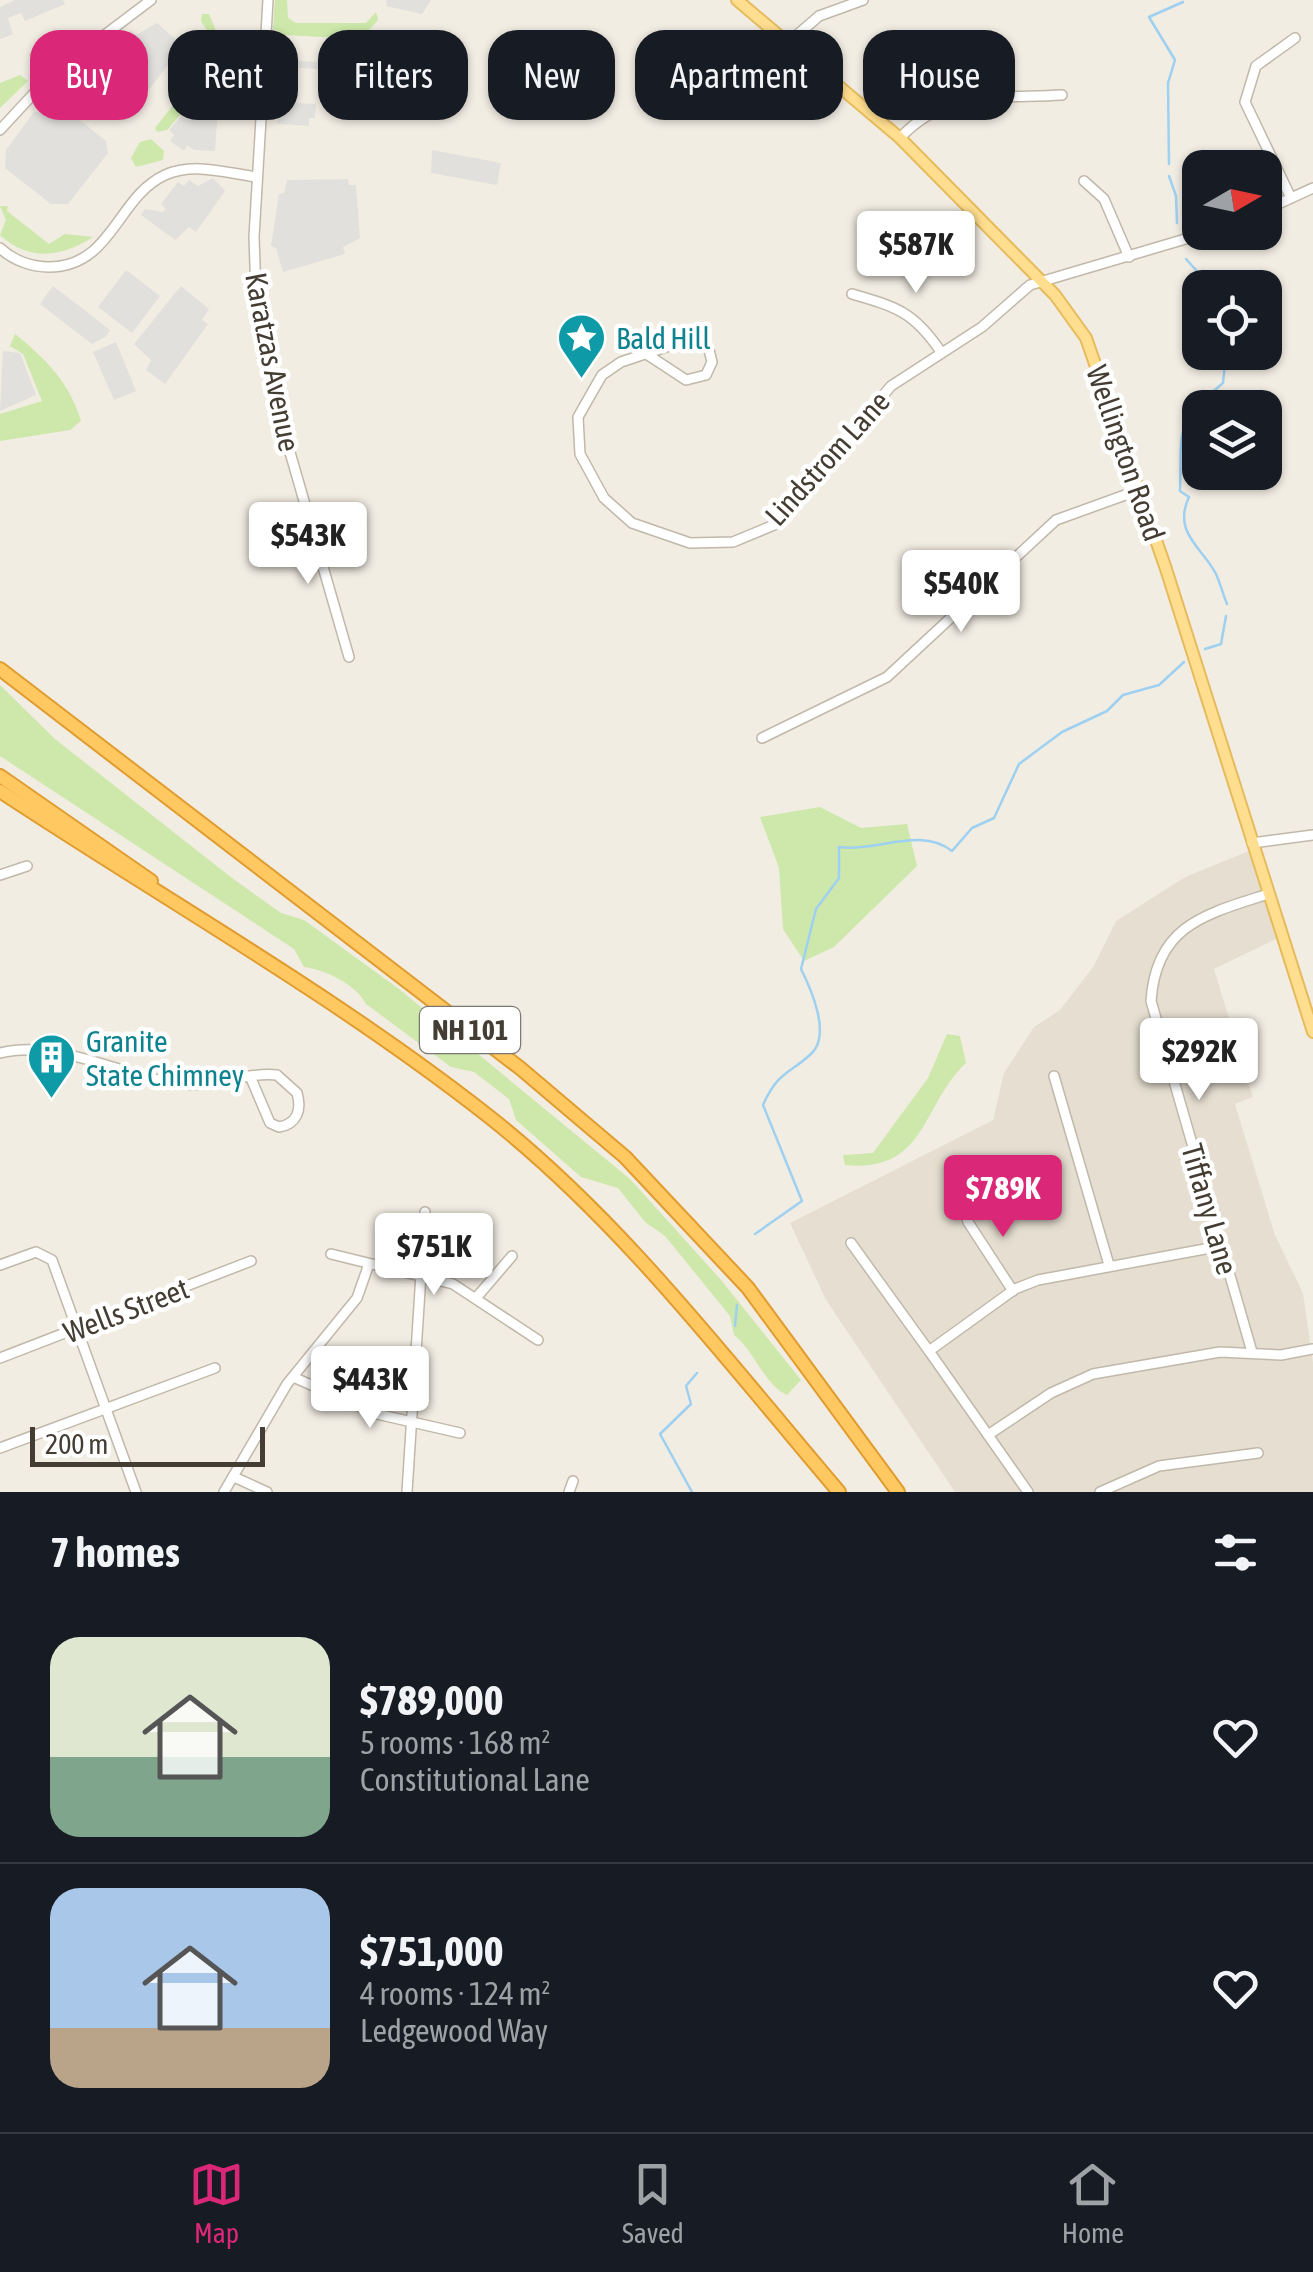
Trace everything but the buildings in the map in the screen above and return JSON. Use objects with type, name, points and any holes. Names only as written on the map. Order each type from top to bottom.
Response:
[{"type":"highway","points":[[0,656],[34,695]]},
{"type":"highway","name":"NH 101","points":[[0,669],[520,1068],[625,1157],[748,1288],[898,1492]]},
{"type":"highway","points":[[0,776],[234,942]]},
{"type":"highway","name":"NH 101","points":[[0,791],[234,942],[489,1117],[552,1174],[661,1285],[839,1492]]},
{"type":"main road","name":"Wellington Road","points":[[737,0],[774,30]]},
{"type":"main road","name":"Wellington Road","points":[[843,89],[900,138],[1039,279],[1064,306],[1090,348],[1268,894],[1309,1008],[1313,1032]]},
{"type":"street","points":[[0,130],[60,66],[151,0]]},
{"type":"street","name":"Karatzas Avenue","points":[[268,0],[256,177],[254,263],[259,314],[303,506],[349,657]]},
{"type":"street","points":[[803,30],[819,16],[863,0]]},
{"type":"street","points":[[1291,198],[1245,102],[1248,82],[1261,59],[1296,38]]},
{"type":"street","points":[[900,138],[923,114],[944,104],[1062,95]]},
{"type":"street","points":[[0,248],[31,265],[68,265],[99,248],[137,197],[167,174],[194,168],[256,177]]},
{"type":"street","points":[[1084,181],[1104,198],[1129,257]]},
{"type":"street","points":[[1282,202],[1313,188]]},
{"type":"street","points":[[1039,279],[1182,240]]},
{"type":"street","name":"Lindstrom Lane","points":[[648,355],[686,380],[700,378],[712,362],[709,350],[694,340],[648,355],[611,368],[588,393],[577,430],[584,466],[604,498],[632,523],[679,540],[712,545],[754,535],[774,524],[878,398],[972,334],[1039,279]]},
{"type":"street","points":[[852,294],[918,320],[942,352]]},
{"type":"street","points":[[762,738],[886,677],[1056,520],[1139,490]]},
{"type":"street","points":[[1252,843],[1313,835]]},
{"type":"street","points":[[0,874],[27,866]]},
{"type":"street","name":"Tiffany Lane","points":[[1252,1352],[1154,1020],[1152,982],[1166,949],[1192,922],[1268,894]]},
{"type":"street","points":[[0,1053],[27,1050],[88,1059],[187,1084],[250,1076],[286,1079],[300,1102],[294,1120],[279,1127],[270,1124],[250,1076]]},
{"type":"street","points":[[1054,1076],[1109,1265]]},
{"type":"street","points":[[963,1203],[968,1222],[1012,1290]]},
{"type":"street","points":[[407,1492],[424,1212]]},
{"type":"street","points":[[851,1242],[1028,1492]]},
{"type":"street","points":[[929,1351],[1012,1290],[1056,1274],[1221,1246]]},
{"type":"street","points":[[0,1265],[36,1252],[45,1253],[56,1268],[136,1492]]},
{"type":"street","points":[[331,1254],[453,1284],[538,1340]]},
{"type":"street","points":[[476,1298],[512,1256]]},
{"type":"street","name":"Wells Street","points":[[0,1358],[252,1262]]},
{"type":"street","points":[[224,1492],[293,1377],[357,1298],[369,1264]]},
{"type":"street","points":[[988,1435],[1084,1377],[1202,1354],[1281,1355],[1313,1348]]},
{"type":"street","points":[[0,1448],[215,1368]]},
{"type":"street","points":[[293,1377],[364,1409],[460,1433]]},
{"type":"street","points":[[1100,1492],[1159,1466],[1258,1453]]},
{"type":"street","points":[[234,1477],[267,1492]]},
{"type":"street","points":[[569,1492],[574,1481]]},
{"type":"shaded area","points":[[15,0],[63,0],[65,4],[25,21],[21,13],[8,18],[13,34],[0,39],[0,7]]},
{"type":"shaded area","points":[[387,0],[431,0],[422,14],[386,6]]},
{"type":"shaded area","points":[[157,23],[168,33],[168,65],[148,90],[148,30],[145,30]]},
{"type":"shaded area","points":[[298,61],[318,62],[318,69],[298,68]]},
{"type":"shaded area","points":[[298,103],[316,104],[315,118],[309,118],[309,126],[277,124],[277,120],[298,120]]},
{"type":"shaded area","points":[[30,117],[79,120],[106,141],[108,153],[68,204],[51,204],[5,168],[6,150]]},
{"type":"shaded area","points":[[178,120],[217,120],[215,151],[194,150],[187,145],[184,151],[170,141],[174,135],[169,130]]},
{"type":"shaded area","points":[[432,150],[501,163],[497,185],[431,173]]},
{"type":"shaded area","points":[[213,178],[225,191],[196,232],[189,227],[175,240],[141,215],[145,209],[163,212],[166,208],[161,204],[178,182],[184,186],[189,180],[198,186]]},
{"type":"shaded area","points":[[348,179],[349,185],[356,185],[360,238],[343,247],[345,254],[283,272],[276,248],[271,246],[279,194],[284,193],[287,180]]},
{"type":"shaded area","points":[[126,270],[160,296],[132,333],[98,307]]},
{"type":"shaded area","points":[[53,286],[110,330],[105,337],[92,344],[40,304]]},
{"type":"shaded area","points":[[181,286],[209,309],[202,320],[208,324],[165,384],[146,370],[151,360],[134,344]]},
{"type":"shaded area","points":[[116,342],[136,391],[114,400],[93,352]]},
{"type":"shaded area","points":[[3,351],[20,353],[36,395],[0,411]]},
{"type":"shaded area","points":[[1251,850],[1276,939],[1214,969],[1253,1097],[1235,1104],[1275,1235],[1303,1293],[1313,1363],[1313,1492],[955,1492],[826,1300],[790,1223],[993,1120],[1004,1073],[1034,1027],[1060,1010],[1093,967],[1116,921],[1185,877]]},
{"type":"green space","points":[[275,0],[287,0],[288,18],[296,23],[366,23],[376,12],[378,20],[369,30],[318,30],[318,37],[298,36],[298,30],[273,29]]},
{"type":"green space","points":[[202,14],[209,14],[216,30],[207,30]]},
{"type":"green space","points":[[20,75],[28,81],[0,108],[0,83]]},
{"type":"green space","points":[[168,112],[168,120],[176,120],[167,130],[157,132],[155,128]]},
{"type":"green space","points":[[151,139],[164,151],[163,160],[136,167],[131,158],[140,142]]},
{"type":"green space","points":[[0,206],[8,206],[7,211],[49,244],[65,234],[93,237],[58,252],[22,250],[0,235],[6,220]]},
{"type":"green space","points":[[15,334],[46,362],[70,395],[81,421],[70,430],[0,441],[0,414],[42,401],[23,354],[10,346]]},
{"type":"green space","points":[[0,685],[55,739],[232,878],[281,913],[304,920],[399,989],[630,1179],[722,1281],[801,1380],[787,1395],[772,1384],[734,1335],[730,1316],[665,1236],[645,1222],[618,1188],[581,1177],[516,1120],[509,1099],[474,1072],[451,1067],[366,1004],[348,984],[304,967],[294,949],[0,756]]},
{"type":"green space","points":[[820,807],[861,828],[907,824],[917,866],[834,947],[804,961],[783,929],[779,868],[760,817]]},
{"type":"green space","points":[[947,1034],[960,1036],[966,1063],[919,1133],[892,1158],[872,1165],[845,1165],[843,1155],[873,1153],[928,1078]]},
{"type":"waterway","points":[[1169,164],[1168,83],[1175,60],[1149,17],[1183,2]]},
{"type":"waterway","points":[[1169,176],[1176,196],[1177,223]]},
{"type":"waterway","points":[[1186,259],[1196,270]]},
{"type":"waterway","points":[[1224,370],[1223,383],[1195,409],[1184,430],[1180,491],[1189,497],[1184,521],[1187,530],[1216,574],[1227,604]]},
{"type":"waterway","points":[[1205,649],[1221,644],[1226,616]]},
{"type":"waterway","points":[[755,1234],[802,1201],[763,1105],[779,1079],[812,1053],[820,1035],[817,1011],[801,969],[816,909],[839,878],[839,847],[912,840],[940,844],[952,851],[972,828],[994,818],[1019,764],[1062,732],[1107,711],[1123,695],[1159,685],[1184,662]]},
{"type":"waterway","points":[[735,1326],[737,1305]]},
{"type":"waterway","points":[[692,1492],[660,1434],[691,1404],[686,1386],[697,1373]]},
{"type":"place","name":"Bald Hill","points":[[581,380]]},
{"type":"place","name":"Granite State Chimney","points":[[51,1100]]}]
